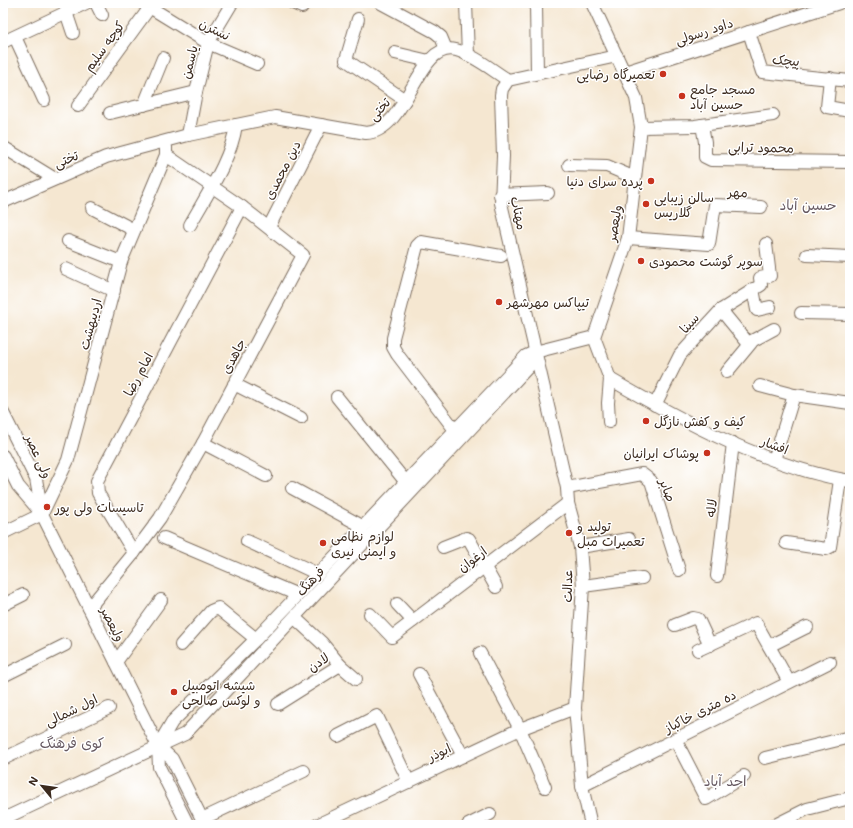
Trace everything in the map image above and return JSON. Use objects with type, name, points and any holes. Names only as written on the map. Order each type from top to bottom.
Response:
[{"type":"street","points":[[3,42],[86,3]]},
{"type":"street","points":[[96,3],[102,15]]},
{"type":"street","name":"یاسمن","points":[[188,134],[196,92],[208,43],[232,3]]},
{"type":"street","points":[[466,3],[468,55]]},
{"type":"street","points":[[536,3],[537,73]]},
{"type":"street","name":"ولیعصر","points":[[592,3],[636,98],[641,127],[628,238],[594,337]]},
{"type":"street","name":"داود رسولی","points":[[625,72],[838,3]]},
{"type":"street","name":"نسترن","points":[[148,4],[208,43],[257,64]]},
{"type":"street","name":"کوچه سلیم","points":[[78,106],[148,4]]},
{"type":"street","points":[[379,4],[435,32],[441,37],[446,48],[468,55],[508,80],[617,56]]},
{"type":"street","points":[[66,12],[73,33]]},
{"type":"street","points":[[358,19],[346,60],[406,100]]},
{"type":"street","name":"پیچک","points":[[749,32],[762,72],[850,81]]},
{"type":"street","points":[[14,37],[44,100]]},
{"type":"street","name":"تختی","points":[[3,202],[106,157],[188,134],[275,117],[288,118],[321,126],[366,133],[377,132],[388,123],[406,100],[429,60],[436,52],[446,48]]},
{"type":"street","points":[[395,53],[429,60]]},
{"type":"street","points":[[144,105],[163,58]]},
{"type":"street","points":[[830,78],[827,107],[850,111]]},
{"type":"street","name":"مهتاب","points":[[508,80],[502,88],[501,95],[503,156],[500,195],[535,352]]},
{"type":"street","points":[[110,113],[196,92]]},
{"type":"street","points":[[641,127],[702,125],[773,114]]},
{"type":"street","points":[[190,225],[234,138],[236,125]]},
{"type":"street","name":"محمود ترابی","points":[[702,125],[705,142],[705,157],[711,160],[850,162]]},
{"type":"street","name":"دین محمدی","points":[[269,227],[321,126]]},
{"type":"street","name":"اردیبهشت","points":[[42,514],[68,460],[122,262],[166,155],[167,141]]},
{"type":"street","points":[[3,147],[55,179]]},
{"type":"street","name":"جاهدی","points":[[89,608],[134,553],[160,518],[203,443],[303,255],[242,206],[166,155]]},
{"type":"street","points":[[569,165],[606,166],[635,178]]},
{"type":"street","points":[[500,195],[548,193]]},
{"type":"street","name":"مهر","points":[[628,238],[709,244],[715,205],[761,207]]},
{"type":"street","name":"امام رضا","points":[[134,553],[98,492],[97,481],[242,206]]},
{"type":"street","points":[[92,208],[134,230]]},
{"type":"street","points":[[68,241],[122,262]]},
{"type":"street","points":[[455,430],[393,347],[393,338],[417,246],[421,242],[501,256]]},
{"type":"street","name":"سینا","points":[[654,405],[680,355],[721,310],[753,289],[761,286],[760,278],[770,276],[766,244]]},
{"type":"street","points":[[806,256],[850,257]]},
{"type":"street","points":[[66,269],[114,291]]},
{"type":"street","points":[[753,289],[757,310],[770,307]]},
{"type":"street","points":[[721,310],[746,341],[751,343]]},
{"type":"street","points":[[802,313],[850,314]]},
{"type":"street","points":[[727,372],[751,343],[774,329]]},
{"type":"street","points":[[594,337],[610,379],[608,404],[609,422]]},
{"type":"street","name":"فرهنگ","points":[[158,746],[172,722],[298,596],[362,526],[526,356],[535,352],[594,337]]},
{"type":"street","name":"فرهنگ","points":[[3,819],[185,734],[531,364],[535,352]]},
{"type":"street","name":"عدالت","points":[[535,352],[567,488],[568,503],[580,547],[583,586],[575,708],[582,786],[591,825]]},
{"type":"street","name":"افشار","points":[[610,379],[654,405],[733,443],[774,460],[845,480]]},
{"type":"street","points":[[234,384],[301,418]]},
{"type":"street","points":[[760,386],[794,395],[850,403]]},
{"type":"street","points":[[774,460],[794,395]]},
{"type":"street","points":[[337,397],[405,481]]},
{"type":"street","name":"ولی عصر","points":[[3,413],[36,479],[42,514]]},
{"type":"street","points":[[203,443],[266,476]]},
{"type":"street","name":"لاله","points":[[717,576],[733,443]]},
{"type":"street","points":[[3,456],[18,486],[42,514],[3,533]]},
{"type":"street","name":"صابر","points":[[567,488],[642,474],[648,477],[652,480],[678,570]]},
{"type":"street","points":[[786,543],[826,549],[830,547],[845,480]]},
{"type":"street","points":[[292,488],[362,526]]},
{"type":"street","name":"ارغوان","points":[[370,614],[392,637],[568,503]]},
{"type":"street","name":"ولیعصر","points":[[42,514],[158,746],[172,759],[204,822]]},
{"type":"street","points":[[164,538],[298,596]]},
{"type":"street","points":[[443,547],[466,538],[472,542],[496,587]]},
{"type":"street","points":[[580,547],[629,539]]},
{"type":"street","points":[[247,541],[318,574]]},
{"type":"street","points":[[583,586],[642,578]]},
{"type":"street","points":[[3,604],[23,595]]},
{"type":"street","points":[[116,662],[162,600]]},
{"type":"street","points":[[397,604],[413,622]]},
{"type":"street","points":[[181,645],[210,611],[218,608],[256,639]]},
{"type":"street","name":"لادن","points":[[278,704],[340,665],[322,643],[295,618]]},
{"type":"street","points":[[675,625],[693,618],[698,619],[710,644]]},
{"type":"street","points":[[698,650],[756,623],[789,682]]},
{"type":"street","points":[[769,646],[807,627]]},
{"type":"street","points":[[3,676],[65,645]]},
{"type":"street","points":[[480,653],[520,729],[545,787]]},
{"type":"street","name":"ده متری خاکباز","points":[[582,786],[830,662]]},
{"type":"street","points":[[340,665],[356,680]]},
{"type":"street","points":[[419,674],[463,756]]},
{"type":"street","name":"اول شمالی","points":[[3,759],[109,708]]},
{"type":"street","name":"ابوذر","points":[[317,825],[520,729],[575,708]]},
{"type":"street","points":[[338,736],[377,716],[409,782]]},
{"type":"street","points":[[765,758],[850,737]]},
{"type":"street","points":[[675,739],[706,799],[744,776]]},
{"type":"street","name":"ولیعصر","points":[[158,746],[159,767],[188,825]]},
{"type":"street","points":[[204,822],[304,771]]},
{"type":"street","points":[[778,824],[808,809],[850,798]]},
{"type":"street","points":[[468,825],[490,814]]},
{"type":"place","name":"تعمیرگاه رضایی","points":[[663,74]]},
{"type":"place","name":"مسجد جامع حسین آباد","points":[[682,96]]},
{"type":"place","name":"پرده سرای دنیا","points":[[651,181]]},
{"type":"place","name":"سالن زیبایی گلاریس","points":[[646,204]]},
{"type":"place","name":"سوپر گوشت محمودی","points":[[641,261]]},
{"type":"place","name":"تیپاکس مهرشهر","points":[[499,302]]},
{"type":"place","name":"کیف و کفش نازگل","points":[[646,421]]},
{"type":"place","name":"پوشاک ایرانیان","points":[[707,453]]},
{"type":"place","name":"تاسیسات ولی پور","points":[[47,507]]},
{"type":"place","name":"تولید و تعمیرات مبل","points":[[569,533]]},
{"type":"place","name":"لوازم نظامی و ایمنی نیری","points":[[323,543]]},
{"type":"place","name":"شیشه اتومبیل و لوکس صالحی","points":[[174,692]]},
{"type":"district","name":"حسین آباد","points":[[808,205]]},
{"type":"district","name":"کوی فرهنگ","points":[[72,743]]},
{"type":"district","name":"احد آباد","points":[[725,781]]}]
